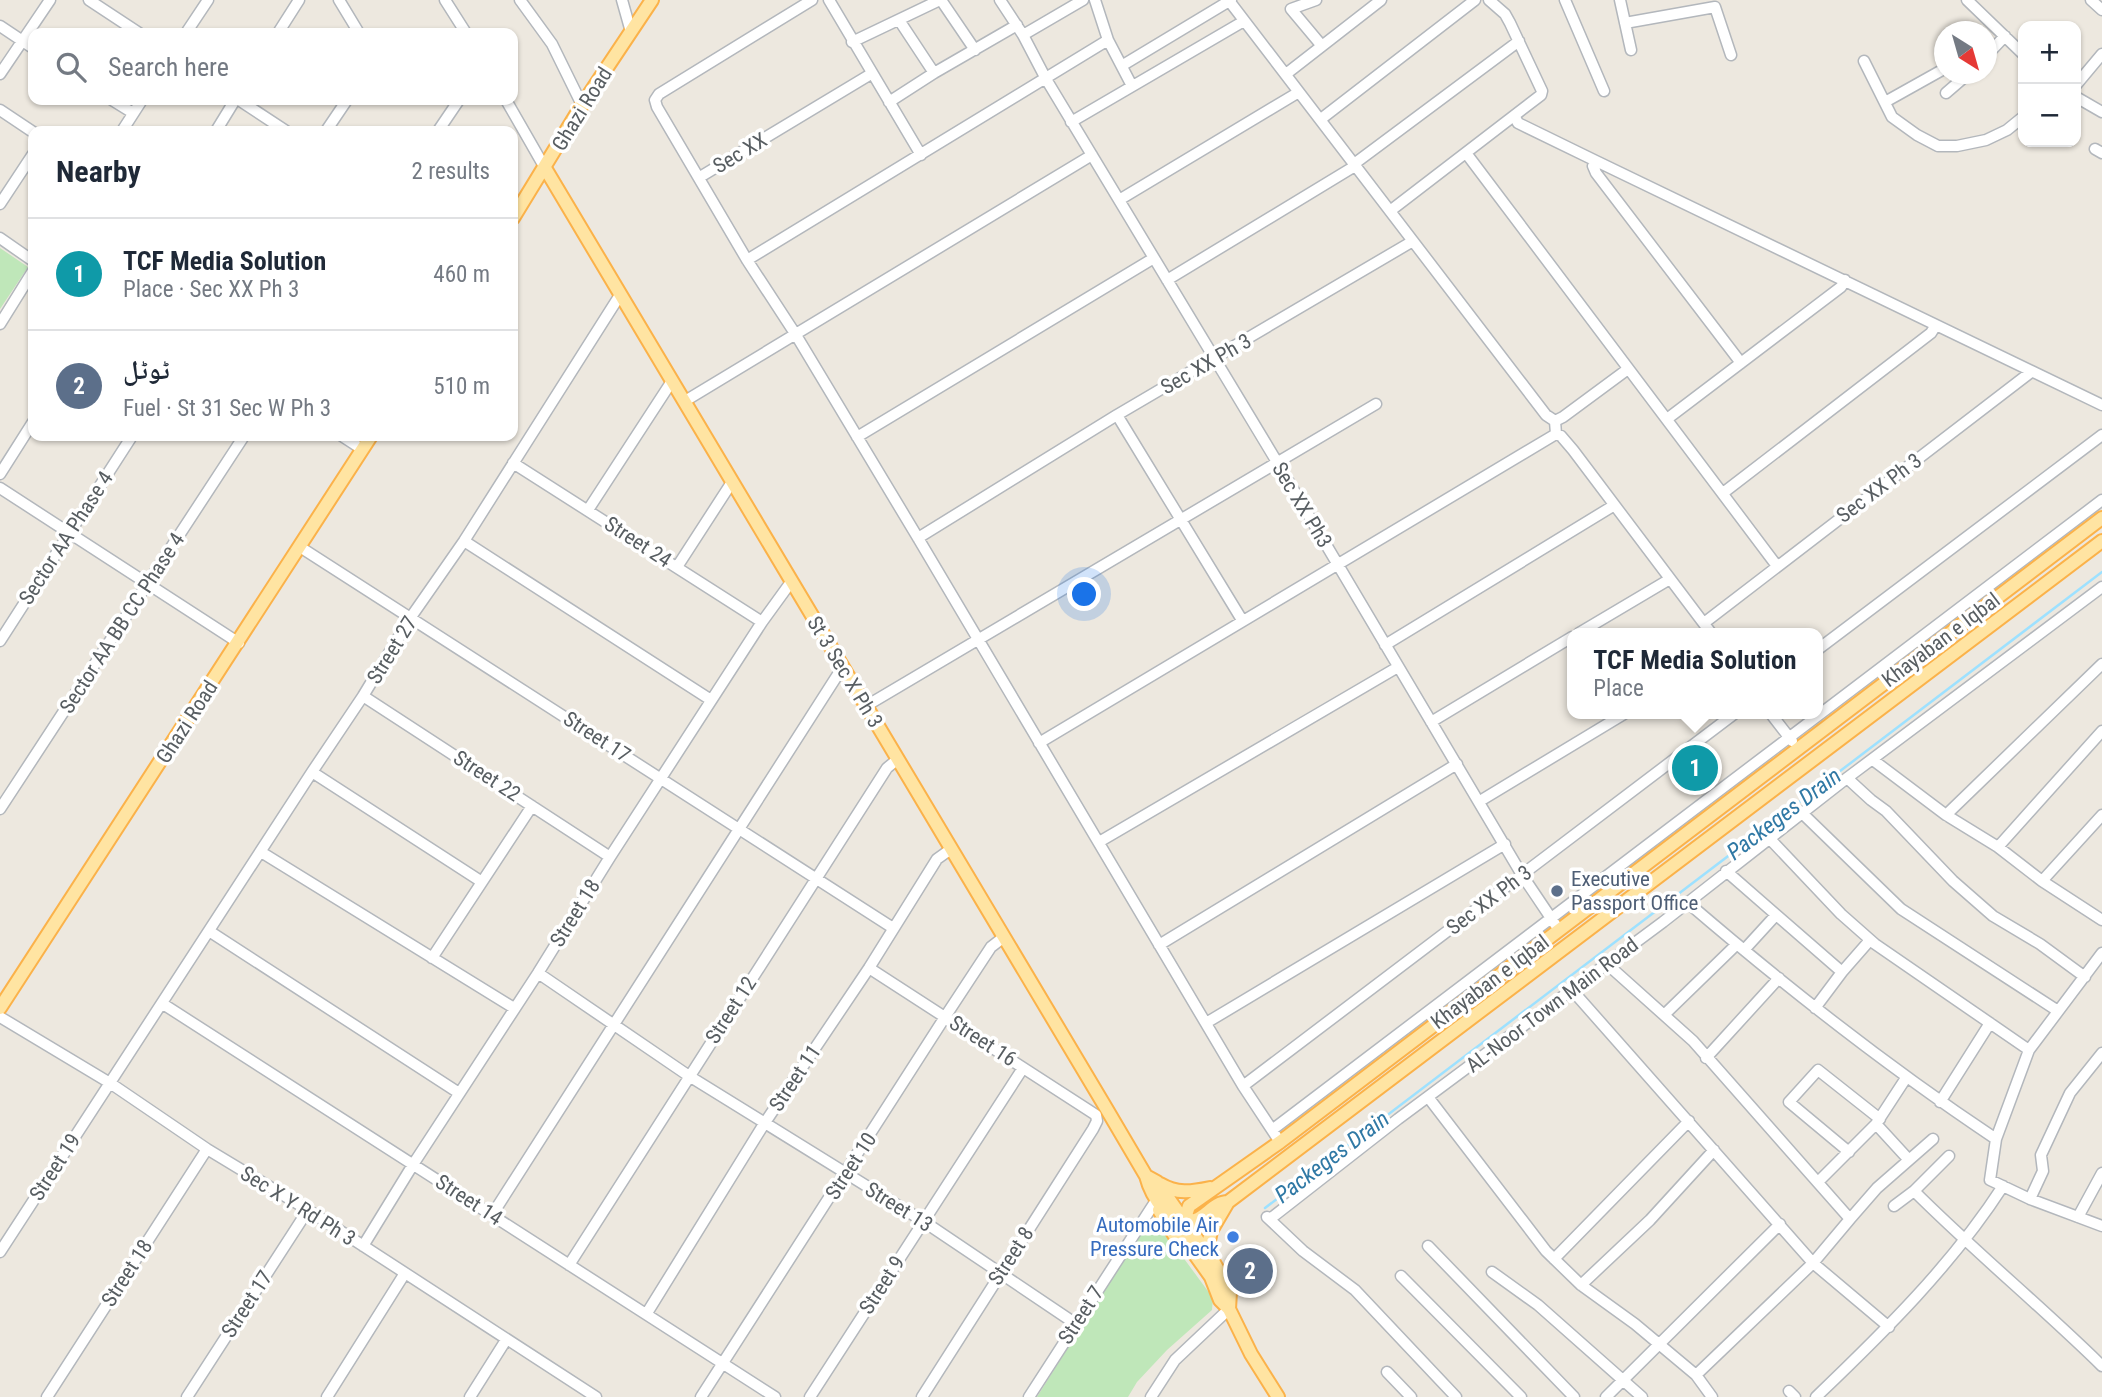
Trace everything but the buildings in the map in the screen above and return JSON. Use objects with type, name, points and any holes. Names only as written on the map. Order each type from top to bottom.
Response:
[{"type":"main road","name":"Ghazi Road","points":[[518,210],[582,105],[652,0]]},
{"type":"main road","name":"St 3 Sec X Ph 3","points":[[545,168],[1003,937],[1101,1111],[1184,1221]]},
{"type":"main road","name":"Ghazi Road","points":[[0,1008],[368,441]]},
{"type":"main road","name":"Khayaban e Iqbal","points":[[1184,1221],[1189,1206],[1280,1142],[1655,857],[1793,743],[2102,518]]},
{"type":"main road","points":[[1207,1250],[1215,1222],[1228,1202],[2102,541]]},
{"type":"main road","points":[[1655,857],[1665,872]]},
{"type":"main road","name":"St 3 Sec X Ph 3","points":[[1151,1179],[1149,1186],[1172,1218],[1184,1221]]},
{"type":"main road","points":[[1151,1179],[1171,1190],[1181,1192],[1216,1186]]},
{"type":"main road","points":[[1158,1200],[1158,1211],[1164,1221],[1181,1246],[1191,1249]]},
{"type":"main road","points":[[1184,1221],[1197,1219],[1221,1202],[1228,1202]]},
{"type":"main road","points":[[1184,1221],[1185,1240],[1214,1282],[1220,1300],[1229,1310],[1275,1396]]},
{"type":"main road","points":[[1184,1221],[1207,1250],[1230,1292],[1229,1310]]},
{"type":"street","points":[[31,28],[50,0]]},
{"type":"street","points":[[189,28],[208,0]]},
{"type":"street","points":[[281,28],[299,0]]},
{"type":"street","points":[[339,0],[356,28]]},
{"type":"street","points":[[445,0],[463,28]]},
{"type":"street","points":[[520,0],[552,44],[582,105]]},
{"type":"street","points":[[622,0],[631,33]]},
{"type":"street","name":"Sec XX","points":[[812,0],[659,94],[655,100],[700,177],[871,74]]},
{"type":"street","points":[[829,0],[921,155]]},
{"type":"street","points":[[852,42],[941,0],[975,50]]},
{"type":"street","name":"Sec XX Ph3","points":[[1000,0],[1522,875],[1559,930]]},
{"type":"street","points":[[1023,35],[1083,0]]},
{"type":"street","points":[[1095,0],[1108,40],[1132,86]]},
{"type":"street","points":[[1316,0],[1291,9],[1322,46]]},
{"type":"street","points":[[1286,74],[1381,0]]},
{"type":"street","points":[[1321,119],[1475,0]]},
{"type":"street","points":[[1390,211],[1515,117],[1538,98],[1542,91],[1505,14],[1489,0]]},
{"type":"street","points":[[1566,0],[1604,90]]},
{"type":"street","points":[[1620,0],[1631,50]]},
{"type":"street","points":[[1967,0],[2018,49]]},
{"type":"street","points":[[2091,0],[2102,10]]},
{"type":"street","points":[[1123,65],[1231,1],[1546,415],[1555,421]]},
{"type":"street","points":[[95,2],[132,28]]},
{"type":"street","points":[[1625,23],[1715,4],[1731,55]]},
{"type":"street","points":[[900,20],[934,73]]},
{"type":"street","points":[[1071,122],[1244,21]]},
{"type":"street","points":[[889,102],[1017,25]]},
{"type":"street","points":[[0,26],[28,45]]},
{"type":"street","points":[[0,75],[28,32]]},
{"type":"street","points":[[1997,44],[2005,36]]},
{"type":"street","points":[[747,260],[1108,40]]},
{"type":"street","points":[[1167,280],[1355,165],[1519,41]]},
{"type":"street","points":[[2077,84],[2102,54]]},
{"type":"street","points":[[1864,61],[1892,117],[1938,146],[1957,146],[1986,140],[2007,131],[2018,121]]},
{"type":"street","points":[[1885,102],[1934,75]]},
{"type":"street","points":[[1946,93],[1956,84]]},
{"type":"street","points":[[1119,200],[1299,92]]},
{"type":"street","points":[[2081,100],[2102,111]]},
{"type":"street","points":[[120,105],[133,113]]},
{"type":"street","points":[[125,126],[139,105]]},
{"type":"street","points":[[219,126],[234,105]]},
{"type":"street","points":[[245,105],[278,126]]},
{"type":"street","points":[[329,126],[344,105]]},
{"type":"street","points":[[441,126],[456,105]]},
{"type":"street","points":[[509,105],[545,168]]},
{"type":"street","points":[[0,110],[28,129]]},
{"type":"street","points":[[1515,117],[1518,123],[2102,405]]},
{"type":"street","points":[[1466,153],[1777,566]]},
{"type":"street","points":[[685,401],[1091,155]]},
{"type":"street","points":[[1596,161],[1593,166],[1596,173],[1741,363]]},
{"type":"street","points":[[0,204],[28,162]]},
{"type":"street","points":[[700,177],[747,260],[796,335],[918,538],[1243,1086],[1280,1142]]},
{"type":"street","points":[[0,238],[28,258]]},
{"type":"street","name":"Sec XX Ph 3","points":[[918,538],[1117,415],[1413,241]]},
{"type":"street","points":[[857,437],[1154,258]]},
{"type":"street","points":[[1,319],[28,278]]},
{"type":"street","points":[[1667,419],[1840,287],[1845,280]]},
{"type":"street","name":"Street 27","points":[[163,1004],[363,696],[411,617],[464,541],[620,295]]},
{"type":"street","points":[[1723,492],[1931,332],[1936,325]]},
{"type":"street","points":[[1555,421],[1628,369]]},
{"type":"street","name":"Sec XX Ph 3","points":[[1704,623],[2031,372]]},
{"type":"street","points":[[588,510],[673,381]]},
{"type":"street","points":[[866,706],[1376,404]]},
{"type":"street","points":[[1117,415],[1242,620]]},
{"type":"street","points":[[1555,421],[1556,435]]},
{"type":"street","points":[[0,474],[28,430]]},
{"type":"street","points":[[1039,743],[1556,435],[1561,436],[1573,450],[1708,628]]},
{"type":"street","points":[[1823,646],[2102,435]]},
{"type":"street","name":"Sector AA Phase 4","points":[[0,640],[129,441]]},
{"type":"street","name":"Sector AA BB CC Phase 4","points":[[0,809],[3,798],[148,585],[241,441]]},
{"type":"street","points":[[350,441],[362,449]]},
{"type":"street","name":"Street 24","points":[[513,463],[762,622]]},
{"type":"street","points":[[677,567],[732,482]]},
{"type":"street","points":[[0,488],[239,643]]},
{"type":"street","points":[[1272,1130],[1550,919],[1793,743],[2102,500]]},
{"type":"street","points":[[1385,645],[1613,506]]},
{"type":"street","points":[[464,541],[711,700]]},
{"type":"street","name":"Street 17","points":[[300,547],[818,877],[893,928]]},
{"type":"street","points":[[1588,628],[1670,579]]},
{"type":"street","name":"Street 18","points":[[363,1247],[610,856],[762,622],[791,582]]},
{"type":"street","name":"AL-Noor Town Main Road","points":[[1456,1397],[1355,1290],[1303,1251],[1269,1218],[2102,587]]},
{"type":"street","points":[[1431,722],[1567,641]]},
{"type":"street","points":[[1946,815],[2102,664]]},
{"type":"street","points":[[1099,842],[1398,667]]},
{"type":"street","points":[[492,1215],[842,668]]},
{"type":"street","name":"Street 22","points":[[363,696],[610,856]]},
{"type":"street","points":[[1480,801],[1616,719]]},
{"type":"street","name":"Sec XX Ph 3","points":[[1243,1086],[1727,719]]},
{"type":"street","points":[[1775,719],[1793,743]]},
{"type":"street","points":[[1998,847],[2102,731]]},
{"type":"street","name":"Street 12","points":[[569,1265],[887,768],[898,759]]},
{"type":"street","points":[[1873,760],[1946,815],[1998,847],[2042,881],[2102,920]]},
{"type":"street","points":[[1159,945],[1457,764]]},
{"type":"street","points":[[312,772],[482,882]]},
{"type":"street","points":[[1847,778],[1886,811],[1953,881],[1993,916],[2040,944],[2085,977]]},
{"type":"street","points":[[432,958],[532,806]]},
{"type":"street","points":[[1802,813],[1901,909],[2058,1011]]},
{"type":"street","points":[[2042,881],[2102,815]]},
{"type":"street","points":[[1769,838],[1824,897],[1870,940],[2029,1050]]},
{"type":"street","name":"Sec XX Ph 3","points":[[1206,1023],[1505,844]]},
{"type":"street","name":"Street 11","points":[[647,1313],[764,1124],[869,968],[937,859],[951,849]]},
{"type":"street","points":[[261,852],[514,1008]]},
{"type":"street","points":[[1726,871],[1842,972]]},
{"type":"street","points":[[1687,902],[1815,1008],[1906,1078],[1996,1139]]},
{"type":"street","points":[[1665,1014],[1776,915]]},
{"type":"street","points":[[209,931],[459,1093]]},
{"type":"street","name":"Street 10","points":[[701,1397],[945,1017],[992,947],[1003,937]]},
{"type":"street","points":[[1815,1008],[1870,940]]},
{"type":"street","points":[[2102,953],[2029,1050],[1996,1139],[1990,1180],[2102,1226]]},
{"type":"street","points":[[1607,964],[1693,1041],[1850,1219]]},
{"type":"street","name":"Street 16","points":[[869,968],[1023,1068],[1101,1111]]},
{"type":"street","name":"Street 13","points":[[538,973],[689,1076],[923,1222],[1076,1324]]},
{"type":"street","points":[[1706,1058],[1779,978]]},
{"type":"street","points":[[1572,990],[1813,1263],[1889,1328]]},
{"type":"street","name":"Street 19","points":[[0,1252],[163,1004]]},
{"type":"street","name":"Street 14","points":[[163,1004],[775,1397]]},
{"type":"street","name":"Sec X Y Rd Ph 3","points":[[0,1017],[110,1083],[207,1149],[308,1210],[596,1397]]},
{"type":"street","points":[[1940,1102],[1990,1023]]},
{"type":"street","points":[[2031,1199],[2043,1171],[2041,1155],[2070,1093],[2102,1053]]},
{"type":"street","name":"Street 9","points":[[810,1397],[1023,1068]]},
{"type":"street","points":[[1849,1152],[1789,1102],[1818,1070],[1878,1122],[1909,1160]]},
{"type":"street","points":[[1818,1182],[1878,1122],[1906,1078]]},
{"type":"street","points":[[1428,1097],[1555,1259],[1581,1285],[1660,1344],[1696,1375],[1712,1397]]},
{"type":"street","name":"Street 8","points":[[922,1397],[1093,1129],[1101,1111]]},
{"type":"street","points":[[1555,1259],[1689,1121]]},
{"type":"street","points":[[1696,1375],[1813,1263],[1877,1188],[1933,1139]]},
{"type":"street","name":"Street 18","points":[[47,1397],[207,1149]]},
{"type":"street","points":[[1581,1285],[1650,1220],[1714,1150]]},
{"type":"street","points":[[1894,1206],[1914,1191],[1949,1156]]},
{"type":"street","points":[[2078,1217],[2102,1173]]},
{"type":"street","points":[[1816,1397],[1889,1328],[1985,1214],[2003,1186]]},
{"type":"street","points":[[1914,1191],[1963,1240],[2061,1326],[2102,1366]]},
{"type":"street","name":"Street 7","points":[[1030,1397],[1158,1200]]},
{"type":"street","name":"Street 17","points":[[187,1397],[308,1210]]},
{"type":"street","points":[[1606,1397],[1780,1224]]},
{"type":"street","points":[[1428,1246],[1574,1397]]},
{"type":"street","points":[[1492,1272],[1538,1305],[1642,1397]]},
{"type":"street","points":[[327,1397],[405,1273]]},
{"type":"street","points":[[1401,1276],[1521,1397]]},
{"type":"street","points":[[1150,1397],[1175,1360],[1229,1310]]},
{"type":"street","points":[[470,1397],[506,1340]]},
{"type":"street","points":[[1387,1372],[1411,1397]]},
{"type":"green space","points":[[0,248],[28,267],[0,309]]},
{"type":"green space","points":[[1149,1218],[1157,1222],[1213,1298],[1212,1310],[1167,1350],[1137,1382],[1128,1397],[1037,1397]]},
{"type":"waterway","name":"Packeges Drain","points":[[1265,1208],[2102,572]]},
{"type":"place","name":"TCF Media Solution","points":[[1695,768]]},
{"type":"place","name":"Executive Passport Office","points":[[1557,891]]},
{"type":"place","name":"Automobile Air Pressure Check","points":[[1233,1237]]},
{"type":"place","name":"ٹوٹل","points":[[1250,1271]]}]
